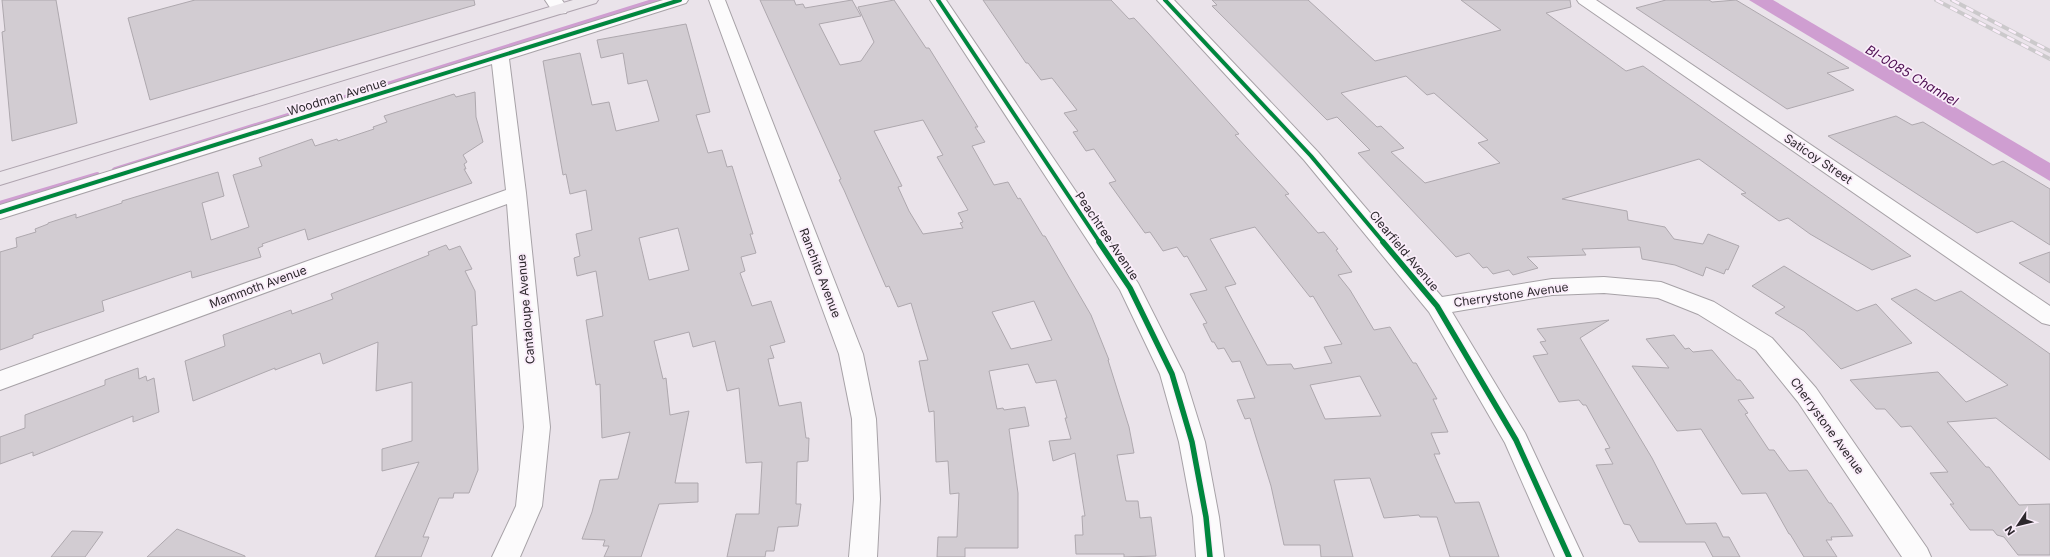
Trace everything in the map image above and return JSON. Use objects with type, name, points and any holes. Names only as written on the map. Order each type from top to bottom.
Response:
[{"type":"main road","name":"Woodman Avenue","points":[[0,179],[557,4],[590,0]]},
{"type":"street","name":"Woodman Avenue","points":[[0,212],[680,0]]},
{"type":"street","name":"Ranchito Avenue","points":[[717,0],[851,354],[864,419],[867,499],[863,557]]},
{"type":"street","name":"Peachtree Avenue","points":[[938,0],[1130,288],[1137,302],[1172,374],[1192,442],[1206,517],[1210,557]]},
{"type":"street","name":"Clearfield Avenue","points":[[1165,0],[1311,156],[1437,306],[1516,440],[1569,557]]},
{"type":"street","name":"Saticoy Street","points":[[1585,0],[2050,317]]},
{"type":"street","name":"Cantaloupe Avenue","points":[[500,56],[516,193],[537,427],[529,506],[506,557]]},
{"type":"street","name":"Mammoth Avenue","points":[[0,381],[516,193]]},
{"type":"street","name":"Cherrystone Avenue","points":[[1437,306],[1552,287],[1604,285],[1661,290],[1706,308],[1764,344],[1798,384],[1834,434],[1916,557]]},
{"type":"shaded area","points":[[1749,0],[1773,0],[2050,163],[2050,181]]},
{"type":"building","points":[[2,0],[56,0],[77,123],[12,141],[2,32],[5,31]]},
{"type":"building","points":[[195,0],[474,0],[475,5],[150,100],[128,18]]},
{"type":"building","points":[[760,0],[794,0],[796,5],[803,4],[805,8],[852,0],[861,16],[819,24],[840,65],[861,61],[874,42],[858,7],[894,0],[926,48],[929,48],[978,127],[975,127],[985,142],[972,146],[994,185],[1008,182],[1018,199],[1020,198],[1043,236],[1045,236],[1091,315],[1109,360],[1129,427],[1134,453],[1117,455],[1126,501],[1138,501],[1140,518],[1151,517],[1156,556],[1124,557],[1124,554],[1076,554],[1075,535],[1083,535],[1082,516],[1085,516],[1075,453],[1053,461],[1049,441],[1071,439],[1065,418],[1067,418],[1056,380],[1036,383],[1028,364],[989,371],[997,409],[1003,408],[1004,410],[1025,407],[1029,426],[1009,429],[1018,493],[1018,548],[965,548],[965,557],[937,557],[938,537],[957,537],[959,493],[950,494],[948,461],[936,462],[934,411],[929,412],[919,361],[928,360],[911,303],[898,307],[889,286],[886,287],[839,180],[841,179]],"holes":[[[923,120],[943,155],[937,157],[968,210],[958,213],[963,222],[960,223],[963,228],[923,234],[909,211],[898,187],[902,186],[874,131]],[[1034,301],[1052,340],[1011,349],[992,312]]]},
{"type":"building","points":[[983,0],[1111,0],[1129,19],[1134,18],[1239,134],[1235,135],[1289,194],[1285,195],[1318,233],[1324,232],[1338,249],[1336,250],[1352,272],[1338,275],[1350,290],[1374,330],[1390,327],[1413,363],[1416,363],[1437,399],[1433,399],[1448,432],[1431,433],[1440,454],[1434,454],[1455,503],[1479,502],[1499,557],[1450,557],[1437,517],[1420,517],[1419,515],[1384,518],[1370,478],[1334,480],[1353,557],[1321,557],[1320,545],[1284,545],[1271,486],[1250,418],[1245,419],[1237,400],[1255,398],[1240,361],[1232,362],[1224,348],[1218,349],[1214,342],[1212,342],[1203,324],[1207,323],[1190,294],[1207,290],[1187,256],[1184,257],[1177,247],[1163,251],[1150,232],[1145,233],[1109,183],[1116,181],[1094,149],[1086,151],[1073,132],[1078,131],[1064,113],[1077,110],[1052,78],[1041,80],[1028,63],[1026,63]],"holes":[[[1255,227],[1310,297],[1313,296],[1342,344],[1324,347],[1332,363],[1294,369],[1291,364],[1267,365],[1225,287],[1236,284],[1210,239]],[[1360,376],[1381,416],[1325,419],[1310,385]]]},
{"type":"building","points":[[1212,0],[1308,0],[1375,61],[1501,30],[1461,0],[1570,0],[1571,7],[1546,13],[1626,71],[1643,66],[1911,256],[1872,270],[1810,234],[1788,218],[1779,221],[1741,194],[1746,193],[1699,159],[1562,199],[1627,211],[1628,220],[1665,227],[1674,239],[1703,244],[1708,234],[1739,246],[1728,270],[1726,269],[1724,274],[1706,267],[1703,276],[1675,265],[1642,259],[1640,247],[1582,249],[1586,255],[1527,257],[1538,268],[1513,275],[1509,270],[1493,274],[1487,267],[1483,268],[1469,253],[1456,257],[1358,153],[1370,150],[1337,117],[1327,120],[1212,6],[1217,5]],"holes":[[[1406,76],[1427,95],[1434,93],[1488,140],[1478,143],[1500,163],[1425,183],[1391,152],[1404,148],[1381,126],[1377,127],[1341,93]]]},
{"type":"building","points":[[1666,0],[1709,0],[1712,2],[1736,0],[1849,68],[1827,73],[1854,90],[1787,109],[1636,8]]},
{"type":"building","points":[[686,24],[710,112],[696,115],[708,153],[722,150],[727,167],[732,166],[753,234],[750,234],[756,253],[741,257],[745,271],[740,273],[752,306],[771,301],[785,342],[770,346],[774,358],[768,359],[779,406],[801,402],[806,438],[809,438],[808,461],[797,462],[796,504],[801,504],[798,526],[778,527],[774,551],[766,551],[765,557],[727,557],[736,514],[759,514],[762,462],[746,463],[739,388],[727,391],[715,341],[693,347],[689,332],[654,341],[663,379],[666,378],[670,415],[689,411],[675,483],[698,483],[698,502],[659,504],[641,557],[604,557],[609,546],[603,546],[605,540],[582,539],[592,512],[600,480],[618,479],[630,432],[602,438],[600,384],[596,385],[586,320],[603,316],[596,271],[577,276],[574,258],[580,256],[576,234],[592,230],[586,190],[570,194],[566,174],[563,175],[543,61],[580,53],[592,105],[609,102],[616,131],[659,121],[647,80],[628,84],[623,53],[601,58],[597,40]],"holes":[[[678,228],[689,270],[649,280],[639,238]]]},
{"type":"building","points":[[475,92],[476,117],[483,142],[463,155],[467,162],[464,164],[466,169],[464,169],[472,183],[308,240],[305,229],[262,244],[263,246],[258,248],[261,257],[192,278],[191,271],[102,301],[104,311],[33,335],[33,338],[0,350],[0,252],[17,247],[16,238],[36,232],[35,229],[48,223],[76,214],[76,218],[122,203],[122,201],[218,172],[224,196],[202,203],[211,240],[249,227],[233,175],[262,166],[259,158],[312,139],[315,146],[337,139],[338,141],[374,129],[373,127],[387,122],[384,116],[454,94],[456,97]]},
{"type":"building","points":[[1896,116],[1912,125],[1923,122],[1993,165],[2003,161],[2050,189],[2050,245],[2012,221],[1977,233],[1828,136]]},
{"type":"building","points":[[446,245],[449,250],[460,246],[472,269],[465,271],[475,291],[477,325],[472,326],[478,470],[469,493],[454,493],[453,498],[439,498],[423,537],[429,537],[421,557],[375,557],[419,462],[382,471],[382,449],[412,441],[412,382],[376,391],[378,342],[323,364],[320,353],[275,370],[275,368],[193,401],[185,361],[225,346],[223,335],[291,310],[292,314],[333,299],[331,294],[429,255],[428,252]]},
{"type":"building","points":[[2050,252],[2050,283],[2019,263]]},
{"type":"building","points":[[1784,266],[1857,311],[1876,304],[1912,343],[1841,369],[1804,331],[1775,313],[1785,307],[1752,286]]},
{"type":"building","points":[[1916,289],[1935,301],[1961,291],[2050,354],[2050,460],[1996,418],[1947,422],[1986,467],[1989,467],[2019,505],[2050,504],[2050,555],[2018,555],[2004,537],[1997,535],[1993,530],[1970,530],[1950,504],[1954,504],[1930,473],[1948,472],[1911,426],[1901,427],[1885,409],[1876,409],[1850,380],[1938,372],[1966,402],[2008,385],[1891,299]]},
{"type":"building","points":[[1609,320],[1580,338],[1652,458],[1686,524],[1716,523],[1723,537],[1729,537],[1740,557],[1713,557],[1705,542],[1639,542],[1630,525],[1624,524],[1596,465],[1613,464],[1605,449],[1610,448],[1586,405],[1583,405],[1579,400],[1559,402],[1533,356],[1548,354],[1540,342],[1546,341],[1537,329]]},
{"type":"building","points":[[1674,335],[1685,349],[1689,348],[1693,352],[1712,350],[1737,380],[1740,380],[1754,398],[1738,400],[1748,413],[1745,414],[1769,450],[1774,450],[1789,471],[1807,470],[1853,536],[1831,537],[1832,540],[1826,540],[1837,557],[1804,557],[1766,493],[1742,494],[1701,429],[1677,431],[1632,366],[1669,368],[1646,339]]},
{"type":"building","points":[[138,368],[139,379],[146,376],[147,381],[154,378],[159,412],[133,422],[133,416],[33,456],[33,452],[0,464],[0,437],[25,428],[25,415],[105,385],[105,380]]},
{"type":"building","points":[[177,529],[245,556],[245,557],[147,557]]},
{"type":"building","points":[[72,531],[103,532],[85,557],[51,557]]},
{"type":"waterway","points":[[115,170],[659,0]]},
{"type":"waterway","points":[[0,204],[97,175]]},
{"type":"railway","points":[[1936,0],[2050,59]]},
{"type":"railway","points":[[1952,0],[2050,51]]},
{"type":"cycle path","points":[[0,212],[680,0]]},
{"type":"cycle path","points":[[938,0],[1130,288],[1172,374],[1192,442],[1206,517],[1210,557]]},
{"type":"cycle path","points":[[1165,0],[1311,156],[1437,306],[1516,440],[1569,557]]},
{"type":"water label","name":"BI-0085 Channel","points":[[1912,75]]}]
